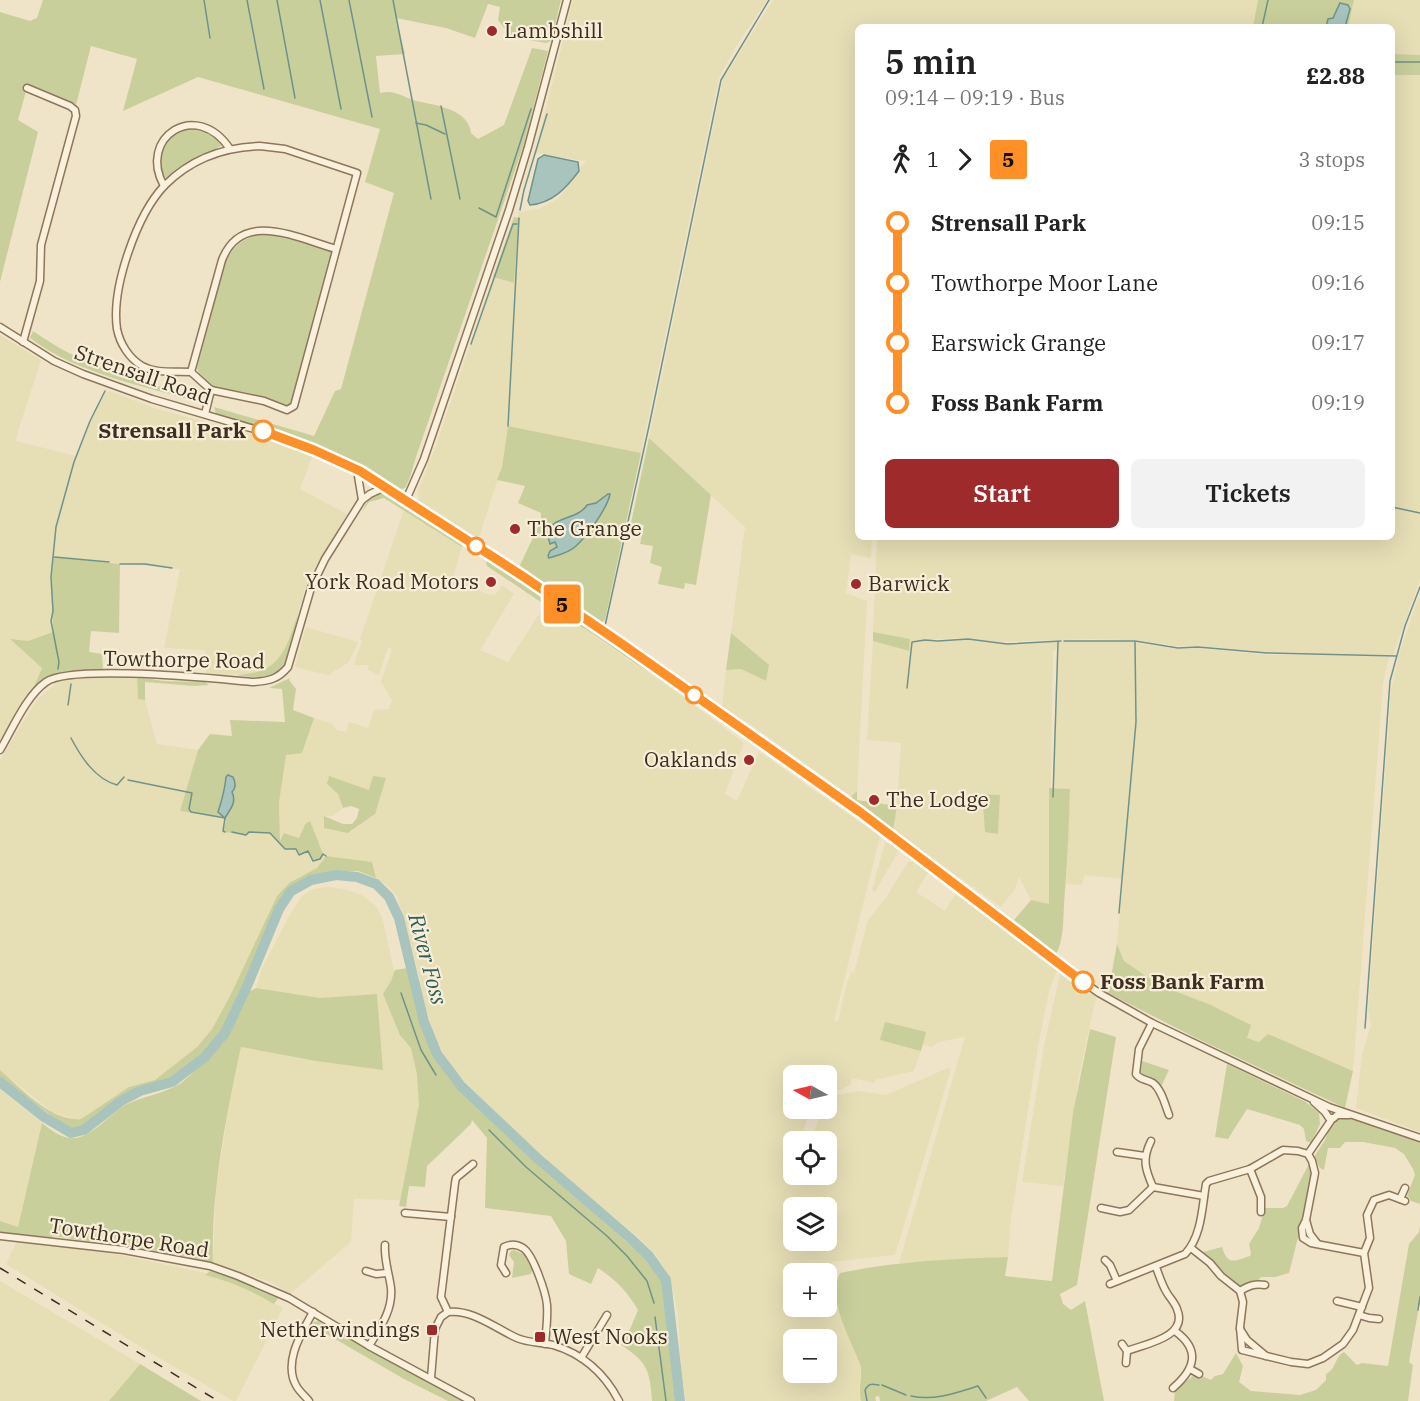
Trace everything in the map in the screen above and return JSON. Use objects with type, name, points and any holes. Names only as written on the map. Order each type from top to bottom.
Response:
[{"type":"street","points":[[406,500],[424,459],[508,210],[528,147],[567,0]]},
{"type":"street","points":[[23,342],[40,281],[41,245],[76,116],[75,110],[70,106],[27,88]]},
{"type":"street","points":[[164,186],[157,169],[159,150],[167,136],[177,129],[192,125],[207,127],[219,134],[230,148]]},
{"type":"street","points":[[357,173],[294,406],[287,410],[264,401],[211,390],[191,372],[162,372],[144,367],[123,348],[117,328],[118,297],[127,258],[140,221],[164,186],[193,163],[230,148],[260,146],[285,149],[365,175]]},
{"type":"street","points":[[191,372],[225,251],[238,237],[255,230],[270,231],[336,249]]},
{"type":"street","name":"Strensall Road","points":[[0,327],[54,361],[83,374],[152,399],[278,436],[360,471],[622,644],[860,812],[1099,993],[1152,1023],[1308,1096],[1331,1113],[1355,1115],[1420,1138]]},
{"type":"street","points":[[205,414],[211,390]]},
{"type":"street","points":[[360,471],[358,476],[362,500]]},
{"type":"street","name":"Towthorpe Road","points":[[0,750],[33,694],[47,681],[64,675],[161,674],[254,682],[280,676],[288,667],[316,575],[362,500],[385,487]]},
{"type":"street","points":[[1152,1023],[1139,1049],[1136,1074],[1157,1088],[1169,1115]]},
{"type":"street","points":[[1308,1154],[1323,1133],[1331,1113]]},
{"type":"street","points":[[1151,1141],[1145,1156],[1146,1171],[1154,1187]]},
{"type":"street","points":[[1110,1284],[1180,1257],[1191,1248],[1196,1236],[1206,1184],[1213,1178],[1250,1169],[1283,1150],[1308,1154],[1312,1161],[1315,1173],[1306,1220],[1310,1234],[1318,1244],[1364,1254]]},
{"type":"street","points":[[1117,1152],[1145,1156]]},
{"type":"street","points":[[448,1312],[441,1297],[455,1183],[456,1178],[470,1166],[475,1172]]},
{"type":"street","points":[[1250,1169],[1261,1197],[1261,1212]]},
{"type":"street","points":[[1154,1187],[1204,1196]]},
{"type":"street","points":[[1101,1208],[1120,1212],[1130,1210],[1154,1187]]},
{"type":"street","points":[[1191,1248],[1240,1291],[1243,1311],[1240,1327],[1242,1350],[1301,1364],[1316,1362],[1343,1344],[1353,1330],[1362,1307],[1369,1284],[1364,1254],[1370,1238],[1367,1222],[1371,1204],[1383,1195],[1402,1200],[1405,1188]]},
{"type":"street","points":[[405,1213],[451,1217]]},
{"type":"street","name":"Towthorpe Road","points":[[0,1236],[124,1250],[210,1266],[266,1286],[369,1346],[471,1401]]},
{"type":"street","points":[[369,1346],[388,1311],[391,1288],[384,1260],[385,1245]]},
{"type":"street","points":[[506,1273],[501,1265],[504,1247],[508,1245],[523,1248],[546,1297],[545,1344]]},
{"type":"street","points":[[1105,1260],[1118,1281]]},
{"type":"street","points":[[1127,1351],[1175,1331],[1179,1322],[1177,1308],[1156,1267]]},
{"type":"street","points":[[366,1271],[376,1274],[387,1273]]},
{"type":"street","points":[[1240,1291],[1258,1283],[1265,1285]]},
{"type":"street","points":[[1337,1301],[1362,1307]]},
{"type":"street","points":[[309,1401],[296,1386],[293,1365],[295,1348],[313,1312]]},
{"type":"street","points":[[431,1378],[435,1329],[441,1317],[448,1312],[461,1312],[522,1340],[559,1347],[581,1358],[603,1377],[619,1401]]},
{"type":"street","points":[[1359,1315],[1379,1319]]},
{"type":"street","points":[[581,1358],[607,1316]]},
{"type":"street","points":[[1240,1327],[1247,1340],[1267,1356]]},
{"type":"street","points":[[1173,1388],[1185,1378],[1190,1369],[1191,1350],[1188,1342],[1175,1331]]},
{"type":"street","points":[[1122,1344],[1127,1351],[1126,1363]]},
{"type":"street","points":[[1190,1369],[1199,1374]]},
{"type":"shaded area","points":[[573,0],[767,0],[737,45],[719,78],[641,453],[508,426],[502,467],[477,543],[419,504],[418,491],[436,446],[493,277],[514,283],[518,212],[539,209],[559,198],[586,161],[535,153]]},
{"type":"shaded area","points":[[773,0],[1258,0],[1254,24],[855,24],[855,540],[872,540],[871,558],[851,554],[846,593],[867,601],[857,791],[851,797],[722,706],[726,670],[741,669],[766,681],[769,666],[731,633],[745,527],[649,438],[723,79]]},
{"type":"shaded area","points":[[1354,0],[1420,0],[1420,55],[1395,54],[1395,24],[1349,24]]},
{"type":"shaded area","points":[[1395,75],[1420,75],[1420,580],[1393,655],[1268,652],[1177,646],[1135,640],[995,642],[968,638],[934,639],[938,641],[968,639],[1007,644],[1135,641],[1177,649],[1199,648],[1269,655],[1389,657],[1383,684],[1353,1071],[1268,1034],[1259,1042],[1246,1038],[1251,1025],[1211,1005],[1159,985],[1124,961],[1117,944],[1123,879],[1085,875],[1082,885],[1066,884],[1070,789],[1053,788],[1057,649],[1053,651],[1049,905],[1031,900],[1019,877],[1015,889],[1001,907],[893,831],[901,743],[867,740],[873,641],[909,651],[910,640],[873,632],[877,540],[1395,540]],"holes":[[[982,794],[1000,795],[998,834],[985,832]]]},
{"type":"shaded area","points":[[0,335],[41,360],[15,441],[77,456],[90,421],[105,391],[157,409],[246,433],[313,455],[300,489],[347,514],[308,580],[289,641],[274,664],[263,671],[250,674],[206,675],[205,650],[164,648],[180,569],[86,560],[54,562],[51,577],[53,632],[28,641],[11,640],[42,668],[33,689],[0,744]]},
{"type":"shaded area","points":[[404,510],[462,547],[452,580],[460,585],[468,582],[484,593],[495,595],[502,585],[514,594],[480,650],[508,662],[545,605],[575,622],[628,660],[651,673],[744,743],[725,794],[737,801],[759,752],[880,836],[834,1021],[838,1021],[846,986],[851,972],[854,973],[868,920],[885,899],[908,862],[914,861],[929,871],[916,892],[945,911],[958,890],[1057,971],[1049,991],[1038,1046],[1011,1219],[1008,1257],[899,1263],[965,1037],[938,1042],[932,1047],[923,1044],[914,1071],[875,1080],[874,1083],[852,1078],[850,1085],[840,1090],[837,1089],[837,1065],[783,1065],[783,1119],[807,1119],[803,1131],[783,1131],[783,1185],[837,1185],[837,1131],[815,1131],[819,1119],[837,1119],[837,1095],[859,1091],[886,1095],[948,1068],[951,1069],[895,1255],[832,1263],[783,1263],[783,1317],[837,1317],[837,1290],[843,1323],[861,1367],[859,1395],[861,1401],[686,1401],[681,1369],[678,1315],[671,1280],[656,1255],[637,1236],[561,1174],[461,1078],[445,1056],[435,1038],[426,1010],[417,967],[397,896],[376,878],[372,863],[326,856],[317,868],[289,883],[277,896],[212,1029],[197,1047],[155,1080],[129,1087],[81,1119],[75,1119],[52,1112],[0,1070],[0,760],[36,701],[56,683],[71,679],[137,677],[138,699],[145,700],[157,744],[198,750],[180,811],[223,817],[226,821],[223,831],[270,833],[280,842],[279,803],[286,754],[302,753],[314,718],[333,724],[336,730],[346,732],[349,722],[368,728],[374,710],[389,709],[392,700],[381,682],[392,649],[388,648],[379,675],[368,670],[368,665],[354,665],[362,640],[360,639]],"holes":[[[327,784],[369,790],[375,814],[349,833],[324,816],[333,816],[343,808],[338,794]],[[304,824],[314,833],[323,854],[320,859],[308,851],[299,854],[284,833],[300,838]]]},
{"type":"shaded area","points":[[1420,593],[1420,1132],[1356,1108],[1362,1055],[1371,1025],[1368,1010],[1391,690],[1399,654]]},
{"type":"shaded area","points":[[306,627],[358,642],[349,662],[328,675],[295,667]]},
{"type":"shaded area","points":[[885,842],[899,850],[875,892],[872,890]]},
{"type":"shaded area","points":[[327,887],[344,889],[362,895],[376,906],[383,920],[399,994],[422,1060],[419,1104],[400,1200],[354,1199],[351,1242],[290,1294],[271,1282],[213,1263],[216,1188],[241,1047],[316,1061],[383,1069],[377,994],[320,998],[256,988],[262,968],[302,896],[313,889]]},
{"type":"shaded area","points":[[1060,974],[1096,997],[1079,1076],[1063,1186],[1022,1182],[1044,1046]]},
{"type":"shaded area","points":[[0,1089],[42,1123],[18,1227],[0,1221]]},
{"type":"shaded area","points":[[17,1241],[100,1251],[206,1273],[205,1275],[254,1292],[283,1308],[236,1401],[233,1401],[6,1264]]},
{"type":"shaded area","points":[[0,1281],[140,1364],[109,1401],[0,1401]]},
{"type":"green space","points":[[43,0],[561,0],[551,41],[546,43],[511,37],[498,20],[500,7],[488,4],[475,38],[446,28],[396,18],[405,54],[376,56],[380,93],[394,93],[458,113],[469,125],[471,133],[478,139],[504,125],[532,48],[548,51],[523,147],[405,488],[389,486],[364,469],[310,444],[216,414],[214,407],[314,436],[335,391],[341,389],[394,193],[365,182],[380,129],[198,77],[123,111],[137,59],[91,46],[76,105],[28,84],[18,120],[38,132],[0,282],[0,12],[30,21],[37,18]]},
{"type":"green space","points":[[1258,0],[1354,0],[1349,24],[1254,24]]},
{"type":"green space","points":[[1395,54],[1420,55],[1420,75],[1395,75]]},
{"type":"green space","points":[[187,129],[208,132],[222,140],[223,145],[192,161],[169,178],[161,176],[163,146],[172,136]]},
{"type":"green space","points":[[514,217],[519,218],[514,283],[493,277]]},
{"type":"green space","name":"Strensall Park","points":[[265,233],[332,252],[293,404],[289,406],[249,393],[214,387],[199,373],[197,368],[225,262],[241,242]]},
{"type":"green space","points":[[33,331],[60,348],[99,367],[167,388],[199,395],[202,403],[91,370],[49,351],[30,338]]},
{"type":"green space","points":[[508,426],[641,453],[605,620],[601,623],[519,567],[541,521],[541,513],[518,503],[525,486],[497,480],[502,467]]},
{"type":"green space","points":[[649,438],[711,495],[696,585],[685,583],[684,589],[658,584],[662,567],[650,563],[653,546],[640,544],[644,525],[631,523]]},
{"type":"green space","points":[[381,492],[387,493],[458,538],[462,547],[384,498],[369,502],[362,512],[371,497]]},
{"type":"green space","points":[[54,557],[120,564],[119,633],[91,631],[89,652],[102,654],[103,670],[55,674],[47,677],[33,689],[42,668],[10,639],[28,641],[53,632],[51,577]]},
{"type":"green space","points":[[490,560],[575,616],[651,673],[487,566],[486,562]]},
{"type":"green space","points":[[298,613],[293,644],[285,665],[278,672],[255,677],[236,675],[263,670],[279,658],[285,649]]},
{"type":"green space","points":[[873,632],[910,639],[909,651],[873,641]]},
{"type":"green space","points":[[731,633],[769,665],[766,681],[741,669],[726,670]]},
{"type":"green space","points":[[137,677],[164,681],[205,682],[209,685],[145,682],[145,700],[138,699]]},
{"type":"green space","points":[[290,678],[289,680],[296,689],[293,710],[314,718],[302,753],[286,755],[279,803],[280,841],[284,833],[299,838],[305,824],[310,821],[323,854],[320,859],[313,861],[308,851],[299,855],[296,849],[285,849],[270,833],[249,832],[246,835],[225,832],[223,831],[226,821],[223,817],[180,811],[198,750],[210,734],[232,736],[230,720],[285,722],[282,689],[269,688]]},
{"type":"green space","points":[[329,776],[369,790],[373,776],[386,778],[375,814],[348,833],[324,828],[324,816],[343,824],[352,824],[357,818],[359,809],[351,806],[343,808],[338,794],[327,784]]},
{"type":"green space","points":[[1049,788],[1070,789],[1063,930],[1056,954],[1014,920],[1031,900],[1049,904]]},
{"type":"green space","points":[[857,791],[857,800],[897,806],[893,831],[852,801],[851,797]]},
{"type":"green space","points":[[982,794],[1000,795],[998,834],[985,832]]},
{"type":"green space","points":[[326,856],[372,862],[376,878],[358,871],[335,871],[305,878],[292,887],[267,931],[223,1029],[206,1050],[173,1077],[135,1090],[80,1128],[73,1130],[0,1077],[0,1070],[48,1110],[70,1118],[81,1119],[129,1087],[155,1080],[197,1047],[212,1029],[277,896],[289,883],[317,868]]},
{"type":"green space","points":[[1117,944],[1124,961],[1159,985],[1211,1005],[1251,1025],[1247,1038],[1259,1042],[1268,1034],[1353,1071],[1345,1108],[1196,1038],[1108,993]]},
{"type":"green space","points":[[408,968],[418,1014],[430,1046],[445,1070],[537,1163],[645,1258],[664,1285],[669,1312],[671,1359],[677,1401],[652,1401],[646,1368],[637,1357],[621,1345],[638,1310],[621,1286],[598,1268],[591,1284],[569,1274],[566,1241],[551,1216],[485,1208],[487,1138],[472,1120],[471,1124],[427,1166],[425,1187],[409,1186],[406,1207],[399,1206],[419,1104],[417,1074],[411,1048],[400,1035],[383,994],[395,970]]},
{"type":"green space","points":[[256,988],[320,998],[377,994],[383,1070],[316,1061],[241,1047],[217,1181],[213,1263],[134,1247],[54,1236],[48,1238],[0,1232],[0,1221],[18,1227],[42,1123],[61,1136],[75,1138],[82,1136],[95,1129],[125,1105],[181,1083],[223,1044],[248,992]]},
{"type":"green space","points":[[885,1022],[926,1032],[921,1051],[880,1040]]},
{"type":"green space","points":[[1090,1029],[1116,1037],[1077,1285],[1060,1294],[1063,1304],[1071,1310],[1085,1301],[1104,1401],[1029,1401],[1017,1387],[986,1401],[880,1401],[877,1396],[876,1401],[861,1401],[860,1366],[842,1322],[837,1301],[837,1282],[840,1273],[903,1263],[1008,1257],[1005,1276],[1052,1281],[1073,1113]]},
{"type":"green space","points":[[1142,1061],[1169,1070],[1161,1087],[1141,1073]]},
{"type":"green space","points":[[1227,1064],[1306,1102],[1319,1113],[1320,1124],[1311,1143],[1306,1141],[1304,1129],[1300,1125],[1247,1109],[1228,1139],[1215,1137]]},
{"type":"green space","points":[[1345,1117],[1420,1142],[1420,1204],[1411,1201],[1407,1195],[1415,1175],[1404,1154],[1395,1148],[1363,1142],[1345,1142],[1340,1148],[1328,1148],[1324,1170],[1320,1168],[1314,1157],[1325,1140],[1331,1123]]},
{"type":"green space","points":[[1309,1164],[1312,1171],[1304,1221],[1289,1273],[1275,1277],[1261,1277],[1257,1282],[1239,1287],[1201,1255],[1203,1252],[1222,1247],[1229,1260],[1250,1256],[1249,1244],[1259,1228],[1265,1208],[1287,1206]]},
{"type":"green space","points":[[1420,1226],[1420,1301],[1409,1362],[1413,1365],[1408,1401],[1174,1401],[1175,1390],[1193,1376],[1202,1376],[1211,1380],[1223,1374],[1236,1353],[1243,1366],[1239,1382],[1251,1391],[1300,1395],[1316,1390],[1326,1380],[1326,1374],[1330,1372],[1344,1352],[1357,1365],[1362,1363],[1388,1366],[1409,1244],[1419,1232]]},
{"type":"green space","points":[[514,1250],[525,1255],[532,1270],[531,1274],[512,1278],[514,1262],[509,1255]]},
{"type":"green space","points":[[210,1271],[260,1287],[279,1297],[274,1304],[241,1287],[205,1275]]},
{"type":"green space","points":[[318,1321],[462,1401],[448,1401],[404,1379],[311,1325]]},
{"type":"green space","points":[[140,1364],[201,1401],[109,1401]]},
{"type":"water","points":[[1340,3],[1348,5],[1350,9],[1346,24],[1327,24],[1328,19],[1333,18]]},
{"type":"water","points":[[544,155],[578,162],[579,171],[564,189],[552,198],[530,205],[528,201],[538,159]]},
{"type":"water","points":[[610,494],[601,514],[580,542],[563,554],[549,558],[550,551],[557,547],[555,542],[550,544],[548,534],[554,523],[582,511],[587,505],[596,503]]},
{"type":"water","points":[[228,775],[233,777],[235,785],[232,792],[233,803],[225,818],[218,812]]},
{"type":"waterway","points":[[204,0],[210,38]]},
{"type":"waterway","points":[[247,0],[264,89]]},
{"type":"waterway","points":[[277,0],[295,98]]},
{"type":"waterway","points":[[320,0],[341,109]]},
{"type":"waterway","points":[[349,0],[372,117]]},
{"type":"waterway","points":[[393,0],[431,199]]},
{"type":"waterway","points":[[605,626],[721,80],[769,0]]},
{"type":"waterway","points":[[1263,24],[1268,0]]},
{"type":"waterway","points":[[1395,62],[1420,62]]},
{"type":"waterway","points":[[441,106],[460,199]]},
{"type":"waterway","points":[[479,208],[496,217],[531,109]]},
{"type":"waterway","points":[[520,210],[547,114]]},
{"type":"waterway","points":[[416,123],[445,134]]},
{"type":"waterway","points":[[508,426],[519,218]]},
{"type":"waterway","points":[[471,344],[513,224],[517,224]]},
{"type":"waterway","points":[[58,669],[59,662],[51,621],[53,611],[51,577],[56,527],[74,462],[105,391]]},
{"type":"waterway","points":[[1395,508],[1420,513]]},
{"type":"waterway","points":[[54,557],[109,562]]},
{"type":"waterway","points":[[120,564],[145,564],[172,568]]},
{"type":"waterway","points":[[1365,1028],[1390,681],[1405,626],[1420,587]]},
{"type":"waterway","points":[[587,615],[601,623]]},
{"type":"waterway","points":[[907,688],[912,642],[968,639],[1007,644],[1061,641]]},
{"type":"waterway","points":[[1064,641],[1135,641],[1178,648],[1396,656]]},
{"type":"waterway","points":[[1053,797],[1058,642]]},
{"type":"waterway","points":[[1119,913],[1136,722],[1135,642]]},
{"type":"waterway","points":[[68,705],[71,684]]},
{"type":"waterway","points":[[71,738],[95,773],[117,785],[124,777]]},
{"type":"waterway","points":[[128,780],[192,793],[189,809],[191,812],[225,818],[223,831],[225,832]]},
{"type":"waterway","points":[[232,832],[246,835],[249,832],[270,833],[285,849],[296,849],[299,855],[308,851],[313,861],[320,859],[323,854],[326,856]]},
{"type":"waterway","name":"River Foss","points":[[0,1082],[44,1117],[71,1133],[84,1130],[121,1101],[140,1091],[172,1082],[205,1057],[225,1033],[279,909],[291,891],[311,880],[336,875],[357,877],[376,884],[389,897],[399,918],[424,1022],[437,1054],[461,1086],[536,1157],[630,1238],[649,1256],[666,1280],[680,1401]]},
{"type":"waterway","points":[[401,993],[421,1050],[436,1075]]},
{"type":"waterway","points":[[489,1130],[526,1167],[627,1256],[647,1281],[654,1303]]},
{"type":"waterway","points":[[1418,1310],[1420,1297]]},
{"type":"waterway","points":[[655,1317],[666,1401]]},
{"type":"waterway","points":[[867,1401],[866,1388],[870,1384],[879,1385]]},
{"type":"waterway","points":[[882,1385],[906,1395]]},
{"type":"waterway","points":[[911,1396],[937,1397],[978,1386],[986,1398]]},
{"type":"railway","points":[[0,1268],[218,1401]]},
{"type":"bus line","name":"5","points":[[263,431],[314,450],[360,471],[524,577],[860,812],[1083,982]]},
{"type":"place","name":"Lambshill","points":[[492,31]]},
{"type":"place","name":"Strensall Park","points":[[263,431]]},
{"type":"place","name":"The Grange","points":[[515,529]]},
{"type":"place","name":"York Road Motors","points":[[491,582]]},
{"type":"place","name":"Barwick","points":[[856,584]]},
{"type":"place","name":"Oaklands","points":[[749,760]]},
{"type":"place","name":"The Lodge","points":[[874,800]]},
{"type":"place","name":"Foss Bank Farm","points":[[1083,982]]},
{"type":"place","name":"Netherwindings","points":[[432,1330]]},
{"type":"place","name":"West Nooks","points":[[540,1337]]}]
